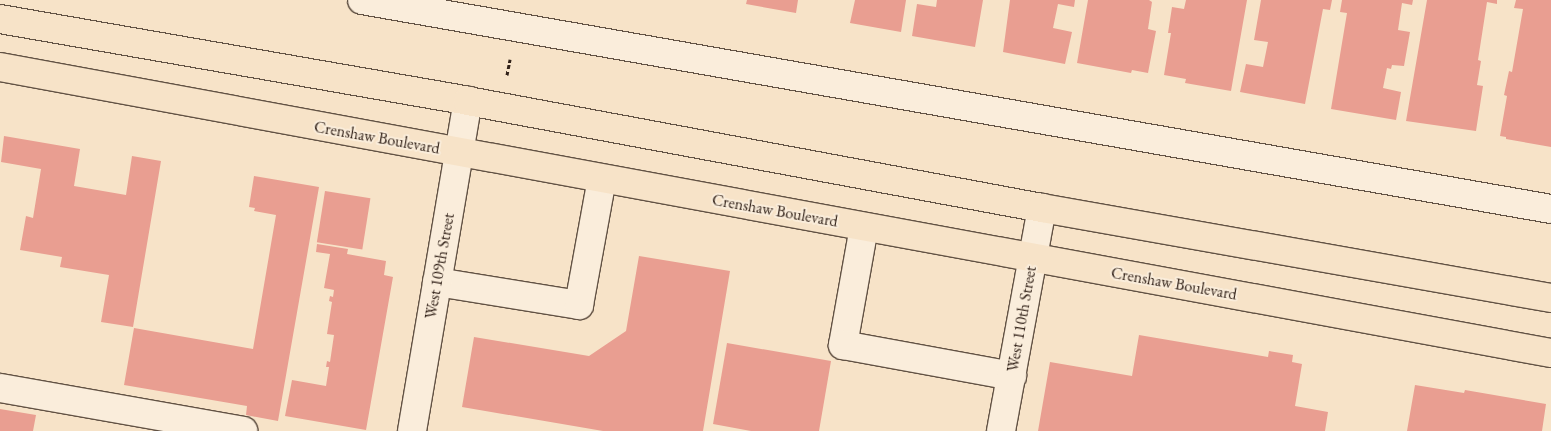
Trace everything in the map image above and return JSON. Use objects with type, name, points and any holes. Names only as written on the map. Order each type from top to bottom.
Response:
[{"type":"main road","points":[[0,18],[468,101],[1042,208],[1551,298]]},
{"type":"main road","name":"Crenshaw Boulevard","points":[[0,67],[1551,353]]},
{"type":"street","points":[[362,0],[1551,209]]},
{"type":"street","name":"West 109th Street","points":[[412,431],[468,101]]},
{"type":"street","points":[[438,282],[579,305],[602,179]]},
{"type":"street","name":"West 110th Street","points":[[1001,431],[1042,208]]},
{"type":"street","points":[[864,227],[843,345],[1012,376]]},
{"type":"street","points":[[0,388],[243,431]]},
{"type":"path","points":[[507,76],[511,54]]},
{"type":"building","points":[[747,0],[798,0],[796,13],[746,4]]},
{"type":"building","points":[[855,0],[906,0],[901,32],[850,23]]},
{"type":"building","points":[[937,0],[983,0],[975,47],[912,36],[917,4],[936,7]]},
{"type":"building","points":[[1010,0],[1075,0],[1074,7],[1058,4],[1053,28],[1072,32],[1065,64],[1003,52]]},
{"type":"building","points":[[1088,0],[1149,0],[1152,2],[1148,29],[1156,31],[1148,73],[1132,70],[1131,73],[1077,63]]},
{"type":"building","points":[[1186,0],[1247,0],[1231,91],[1185,83],[1186,79],[1164,75],[1171,33],[1168,33],[1172,7],[1184,9]]},
{"type":"building","points":[[1261,0],[1332,0],[1330,10],[1323,9],[1305,104],[1240,92],[1246,64],[1263,67],[1268,42],[1254,40]]},
{"type":"building","points":[[1342,0],[1413,0],[1412,5],[1402,3],[1398,30],[1410,32],[1404,66],[1392,65],[1391,69],[1387,68],[1383,88],[1401,92],[1396,120],[1331,109],[1347,13],[1340,12]]},
{"type":"building","points":[[1427,0],[1497,0],[1497,4],[1487,2],[1478,60],[1481,61],[1477,85],[1483,86],[1476,131],[1406,121]]},
{"type":"building","points":[[1516,0],[1551,0],[1551,147],[1506,139],[1506,137],[1500,136],[1507,96],[1504,95],[1509,71],[1512,72],[1523,9],[1514,8]]},
{"type":"building","points":[[4,136],[80,149],[74,186],[126,195],[132,156],[161,161],[133,327],[101,322],[109,275],[60,267],[62,257],[20,250],[26,216],[33,218],[41,169],[1,162]]},
{"type":"building","points":[[254,176],[319,187],[278,421],[246,415],[247,406],[124,385],[134,328],[253,349],[276,215],[254,211],[255,208],[249,207]]},
{"type":"building","points":[[325,191],[370,198],[362,250],[317,242]]},
{"type":"building","points":[[317,244],[348,249],[347,254],[386,261],[384,275],[393,277],[366,430],[285,416],[292,380],[326,386],[329,367],[326,367],[327,361],[330,362],[334,335],[327,334],[332,302],[329,301],[330,296],[333,297],[334,290],[324,288],[330,254],[316,252]]},
{"type":"building","points":[[639,256],[730,271],[703,431],[603,431],[462,407],[474,337],[589,356],[626,331]]},
{"type":"building","points":[[1139,335],[1268,357],[1269,351],[1293,355],[1292,362],[1302,364],[1295,406],[1328,412],[1325,431],[1038,431],[1050,362],[1132,376]]},
{"type":"building","points":[[727,343],[831,361],[819,431],[751,431],[713,424]]},
{"type":"building","points":[[1415,385],[1464,393],[1465,390],[1546,404],[1542,431],[1407,431]]},
{"type":"building","points":[[0,409],[36,415],[33,431],[0,431]]}]
